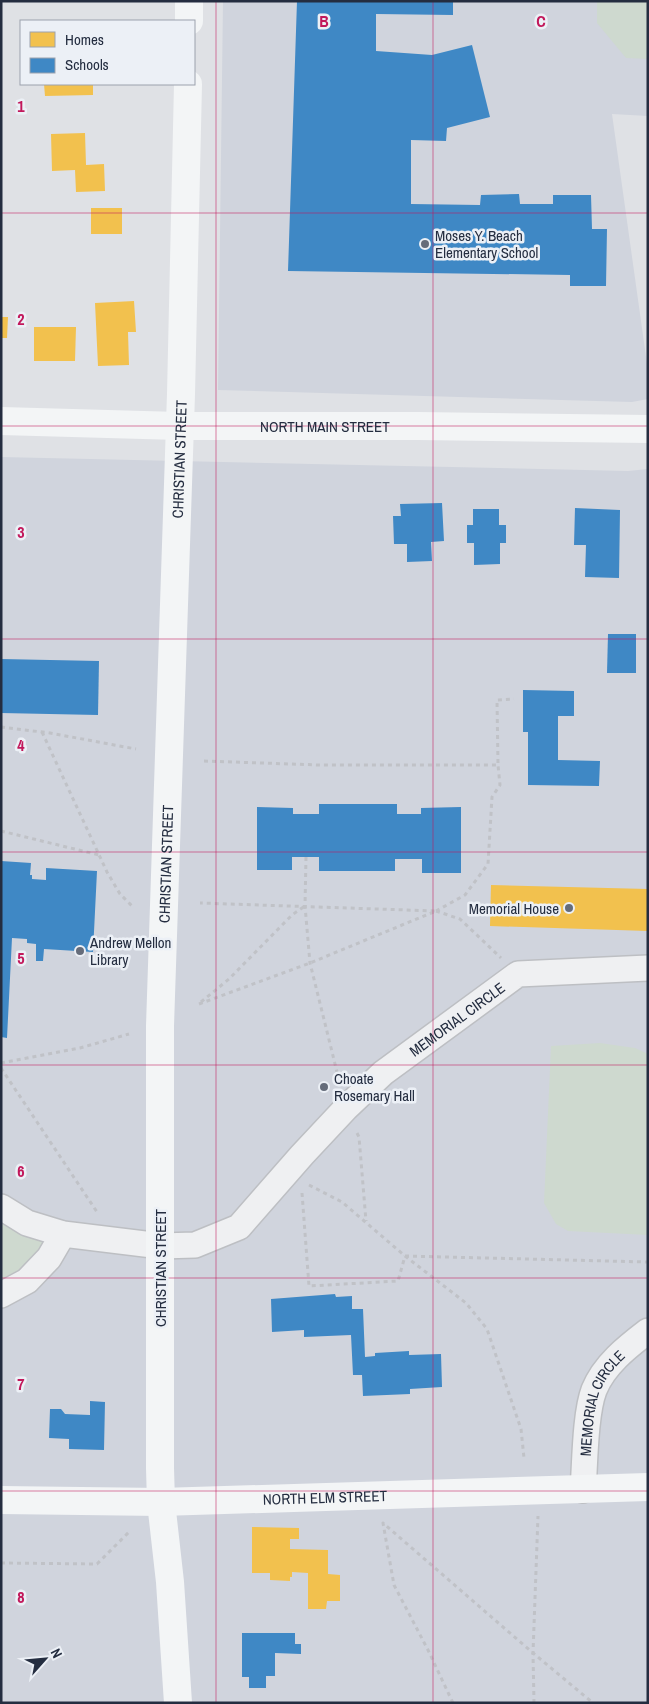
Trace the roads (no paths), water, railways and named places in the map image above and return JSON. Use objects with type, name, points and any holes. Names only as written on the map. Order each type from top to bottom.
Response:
[{"type":"main road","points":[[189,1],[189,20]]},
{"type":"main road","name":"CHRISTIAN STREET","points":[[178,1703],[170,1582],[161,1502],[160,1026],[188,85]]},
{"type":"main road","name":"NORTH MAIN STREET","points":[[1,420],[179,426],[418,426],[648,429]]},
{"type":"main road","name":"NORTH ELM STREET","points":[[1,1500],[161,1502],[648,1488]]},
{"type":"street","name":"MEMORIAL CIRCLE","points":[[1,1207],[27,1223],[63,1234],[161,1246],[195,1245],[238,1227],[346,1108],[383,1073],[518,974],[648,968]]},
{"type":"street","points":[[1,1295],[27,1281],[49,1258],[63,1234]]},
{"type":"street","name":"MEMORIAL CIRCLE","points":[[583,1490],[588,1417],[594,1390],[608,1367],[628,1346],[648,1331]]},
{"type":"place","name":"Moses Y. Beach Elementary School","points":[[425,244]]},
{"type":"place","name":"Memorial House","points":[[569,908]]},
{"type":"place","name":"Andrew Mellon Library","points":[[80,951]]},
{"type":"place","name":"Choate Rosemary Hall","points":[[324,1087]]}]
